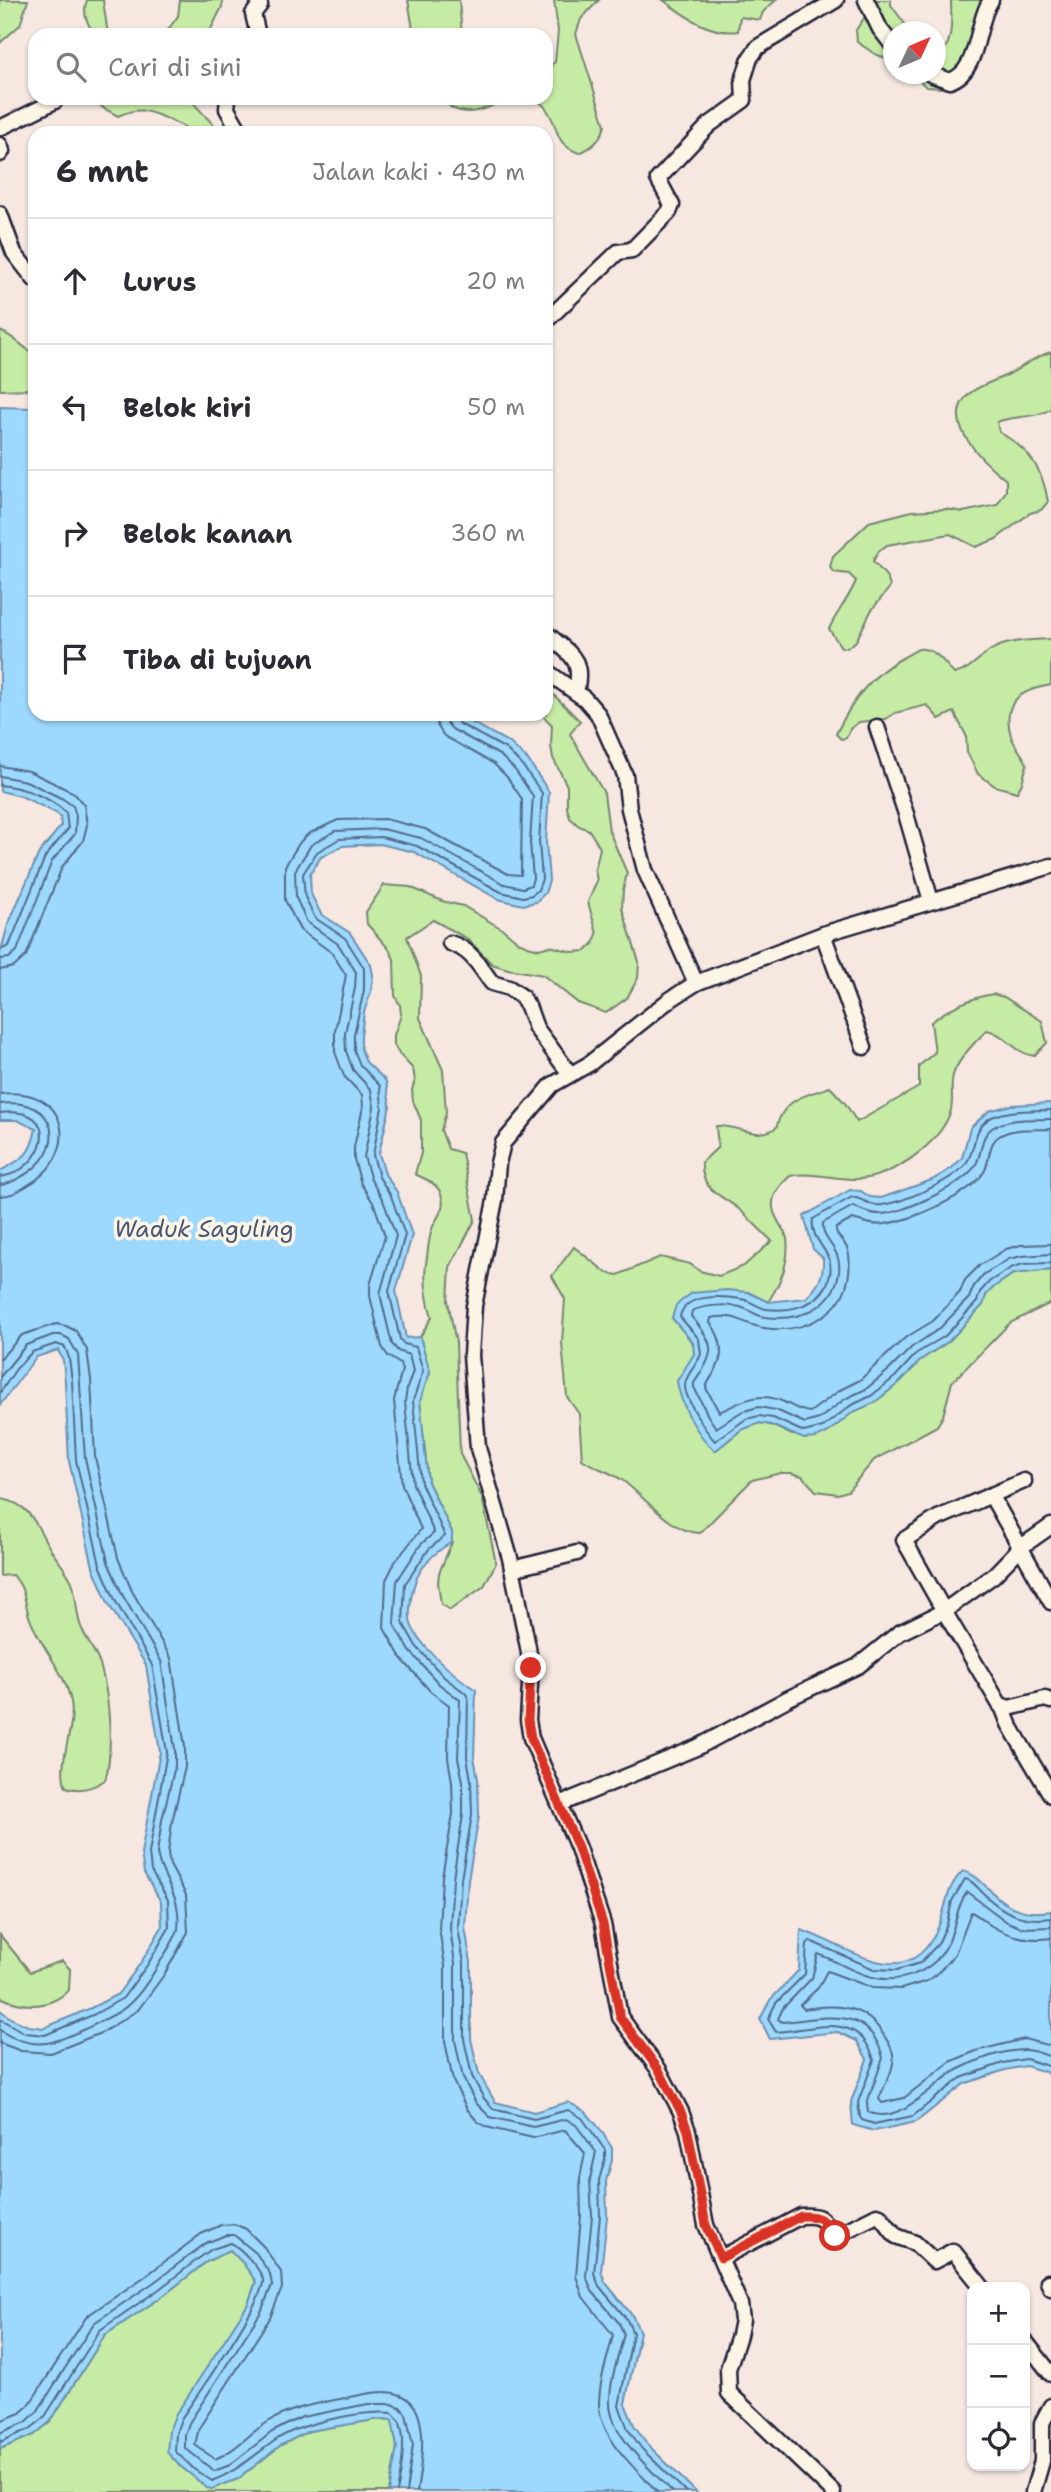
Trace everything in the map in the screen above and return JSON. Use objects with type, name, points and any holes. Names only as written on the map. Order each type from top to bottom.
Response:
[{"type":"street","points":[[256,28],[253,14],[260,5],[258,0]]},
{"type":"street","points":[[553,314],[618,252],[632,250],[669,212],[672,205],[658,179],[709,125],[744,100],[743,79],[750,58],[758,47],[836,0]]},
{"type":"street","points":[[866,0],[883,33]]},
{"type":"street","points":[[946,80],[958,79],[968,69],[984,11],[991,0]]},
{"type":"street","points":[[0,128],[47,105]]},
{"type":"street","points":[[227,105],[226,109],[237,126]]},
{"type":"street","points":[[0,145],[0,154]]},
{"type":"street","points":[[0,214],[14,253],[28,271]]},
{"type":"street","points":[[553,640],[578,664],[576,692]]},
{"type":"street","points":[[553,676],[576,692],[598,714],[625,775],[629,809],[645,870],[696,983]]},
{"type":"street","points":[[877,727],[932,901]]},
{"type":"street","points":[[833,2492],[729,2393],[728,2369],[742,2320],[740,2304],[706,2225],[688,2131],[659,2070],[620,2017],[603,1924],[560,1804],[531,1738],[528,1720],[531,1668],[512,1569],[478,1448],[471,1356],[474,1306],[503,1143],[552,1085],[589,1064],[668,1001],[696,983],[823,934],[1051,866]]},
{"type":"street","points":[[823,934],[863,1047]]},
{"type":"street","points":[[450,943],[460,946],[473,956],[492,983],[509,988],[522,996],[536,1028],[570,1074]]},
{"type":"street","points":[[1024,1482],[938,1518],[904,1540],[997,1701],[1009,1709],[1045,1699],[1051,1700]]},
{"type":"street","points":[[991,1495],[1051,1602]]},
{"type":"street","points":[[560,1804],[698,1747],[789,1698],[858,1666],[899,1633],[944,1611],[994,1575],[1021,1547],[1051,1526]]},
{"type":"street","points":[[512,1569],[578,1553]]},
{"type":"street","points":[[1002,1706],[1009,1724],[1051,1795]]},
{"type":"street","points":[[721,2258],[801,2216],[816,2215],[835,2236],[877,2215],[896,2236],[915,2243],[934,2262],[953,2251],[978,2282]]},
{"type":"street","points":[[1028,2345],[1051,2374]]},
{"type":"street","points":[[1033,2492],[1042,2462],[1042,2423],[1051,2406]]},
{"type":"green space","points":[[0,0],[28,0],[20,25],[0,43]]},
{"type":"green space","points":[[87,0],[103,0],[107,28],[91,28],[85,14]]},
{"type":"green space","points":[[180,0],[223,0],[212,28],[169,28],[178,16]]},
{"type":"green space","points":[[408,0],[459,0],[461,28],[413,28]]},
{"type":"green space","points":[[554,0],[599,0],[581,19],[576,34],[605,125],[596,142],[579,153],[561,140],[543,105],[553,105],[553,63],[558,31]]},
{"type":"green space","points":[[663,0],[776,0],[763,12],[760,20],[740,17],[738,31],[727,31],[698,23]]},
{"type":"green space","points":[[872,0],[891,0],[891,5],[903,21],[883,21],[883,57],[857,42],[856,30],[873,5]]},
{"type":"green space","points":[[951,0],[983,0],[960,70],[943,88],[926,87],[923,84],[946,84],[946,46],[951,23]]},
{"type":"green space","points":[[100,105],[196,105],[214,126],[184,126],[143,111],[132,111],[118,116]]},
{"type":"green space","points":[[449,105],[492,105],[466,112]]},
{"type":"green space","points":[[0,331],[28,350],[28,389],[0,390]]},
{"type":"green space","points":[[1051,352],[1051,409],[997,422],[999,432],[1019,445],[1033,461],[1046,490],[1048,502],[1041,510],[1030,513],[996,539],[976,547],[950,534],[887,545],[873,561],[887,577],[890,587],[871,611],[856,641],[847,648],[841,647],[829,629],[856,581],[849,574],[833,572],[830,567],[833,556],[869,522],[912,511],[946,509],[963,512],[997,505],[1006,491],[1006,480],[987,464],[968,441],[959,416],[961,404],[974,390]]},
{"type":"green space","points":[[1051,639],[1051,685],[1023,694],[1011,706],[1009,714],[1011,736],[1027,764],[1017,792],[995,786],[978,774],[967,752],[966,735],[954,712],[939,719],[927,705],[895,713],[886,719],[859,722],[850,729],[846,738],[841,739],[836,734],[849,710],[872,680],[892,664],[917,650],[924,649],[935,653],[954,674],[1005,644]]},
{"type":"green space","points":[[553,694],[580,721],[570,734],[604,793],[609,831],[627,873],[622,908],[639,962],[638,978],[627,998],[606,1013],[578,1003],[543,975],[492,964],[468,939],[433,920],[407,937],[421,976],[420,1018],[443,1070],[446,1113],[441,1130],[448,1149],[462,1153],[475,1220],[450,1267],[448,1301],[456,1343],[460,1454],[482,1497],[496,1563],[484,1586],[450,1610],[441,1604],[438,1583],[439,1573],[452,1542],[452,1532],[428,1482],[420,1401],[430,1372],[420,1337],[432,1317],[425,1272],[431,1232],[443,1204],[434,1184],[415,1174],[421,1153],[421,1120],[413,1101],[413,1069],[394,1045],[394,1035],[401,1015],[395,996],[394,959],[389,949],[367,924],[366,912],[384,885],[410,887],[442,901],[463,906],[528,946],[539,949],[550,946],[573,952],[586,951],[593,944],[597,934],[588,902],[597,881],[595,870],[600,848],[589,830],[570,818],[567,786],[553,758],[552,725],[548,721],[553,721]]},
{"type":"green space","points":[[993,994],[1004,997],[1042,1021],[1047,1043],[1034,1056],[987,1030],[964,1055],[954,1072],[951,1110],[940,1132],[921,1151],[899,1166],[865,1178],[790,1176],[777,1191],[773,1201],[774,1213],[786,1236],[788,1248],[783,1272],[776,1288],[768,1302],[748,1292],[672,1318],[693,1343],[695,1355],[677,1381],[715,1451],[741,1430],[760,1423],[792,1435],[827,1433],[853,1412],[874,1403],[922,1359],[949,1341],[983,1305],[986,1295],[1013,1274],[1051,1270],[1051,1303],[1010,1323],[952,1382],[943,1416],[937,1426],[874,1460],[848,1491],[838,1494],[816,1491],[802,1476],[791,1473],[752,1480],[700,1533],[690,1532],[669,1521],[622,1480],[582,1459],[579,1414],[567,1397],[562,1343],[565,1299],[552,1276],[574,1247],[607,1273],[618,1275],[660,1257],[690,1264],[700,1271],[719,1276],[744,1266],[772,1241],[740,1210],[708,1186],[705,1180],[702,1162],[718,1147],[716,1126],[753,1133],[768,1132],[776,1128],[784,1110],[790,1104],[830,1087],[845,1103],[857,1122],[919,1087],[919,1066],[935,1052],[931,1022],[960,1004]]},
{"type":"green space","points":[[2,1499],[21,1506],[27,1512],[70,1578],[80,1624],[101,1668],[108,1708],[108,1768],[105,1780],[91,1787],[66,1787],[63,1768],[72,1712],[68,1691],[30,1619],[20,1585],[12,1575],[0,1576]]},
{"type":"green space","points":[[0,1935],[30,1972],[62,1961],[70,1969],[69,1990],[53,2001],[36,2005],[0,1997]]},
{"type":"green space","points":[[230,2250],[256,2281],[248,2304],[168,2452],[178,2464],[207,2487],[238,2479],[281,2445],[309,2431],[370,2420],[392,2419],[397,2447],[389,2492],[0,2492],[0,2449],[34,2435],[50,2422],[105,2335],[163,2296],[206,2262]]},
{"type":"water","name":"Waduk Saguling","points":[[0,407],[28,408],[28,721],[470,721],[510,743],[528,760],[549,792],[546,842],[549,881],[545,893],[536,902],[523,905],[498,899],[414,852],[380,844],[342,846],[321,857],[310,874],[311,894],[321,914],[350,933],[371,965],[371,992],[364,1012],[361,1049],[366,1062],[386,1081],[390,1106],[379,1153],[385,1174],[397,1192],[412,1235],[396,1291],[406,1338],[420,1337],[430,1372],[420,1401],[428,1482],[452,1532],[452,1542],[427,1561],[417,1577],[411,1597],[410,1618],[415,1633],[430,1651],[476,1690],[474,1757],[478,1779],[479,1816],[468,1880],[465,1928],[471,1962],[471,2039],[479,2074],[495,2102],[534,2112],[568,2102],[586,2112],[612,2148],[612,2160],[606,2181],[607,2217],[601,2271],[605,2282],[632,2315],[640,2332],[625,2404],[634,2425],[648,2445],[696,2492],[389,2492],[397,2447],[392,2420],[381,2419],[309,2431],[281,2445],[238,2479],[212,2489],[207,2488],[167,2452],[169,2431],[175,2416],[248,2304],[256,2282],[230,2250],[206,2262],[163,2296],[105,2335],[50,2422],[34,2435],[0,2449],[0,2010],[28,2026],[44,2028],[91,2008],[118,1994],[162,1927],[161,1902],[144,1873],[141,1853],[160,1752],[146,1665],[108,1603],[93,1567],[69,1461],[63,1360],[58,1350],[36,1357],[0,1405],[0,1171],[24,1156],[31,1146],[36,1129],[17,1120],[0,1120],[0,954],[8,925],[39,853],[61,826],[60,816],[56,813],[21,796],[0,791]]},
{"type":"water","points":[[1051,1103],[1051,1270],[1013,1274],[994,1287],[986,1295],[983,1305],[949,1341],[922,1359],[874,1403],[853,1412],[827,1433],[804,1439],[760,1423],[741,1430],[715,1451],[696,1428],[679,1391],[677,1381],[694,1354],[693,1343],[672,1318],[676,1305],[692,1293],[727,1290],[748,1292],[768,1302],[806,1298],[820,1280],[823,1258],[813,1249],[804,1216],[850,1190],[881,1198],[932,1180],[952,1168],[962,1158],[970,1128],[989,1111],[1011,1105]]},
{"type":"water","points":[[963,1871],[974,1876],[1010,1906],[1033,1912],[1051,1911],[1051,2078],[1046,2072],[1026,2066],[1005,2070],[964,2084],[916,2122],[874,2131],[853,2125],[851,2102],[867,2059],[857,2041],[838,2032],[770,2039],[760,2019],[770,2000],[799,1970],[801,1930],[877,1961],[895,1963],[912,1959],[927,1947],[939,1925],[950,1890]]},
{"type":"route","points":[[531,1668],[528,1720],[532,1742],[578,1848],[603,1924],[620,2017],[659,2070],[676,2100],[688,2131],[706,2225],[721,2258],[801,2216],[816,2215],[835,2236]]}]
